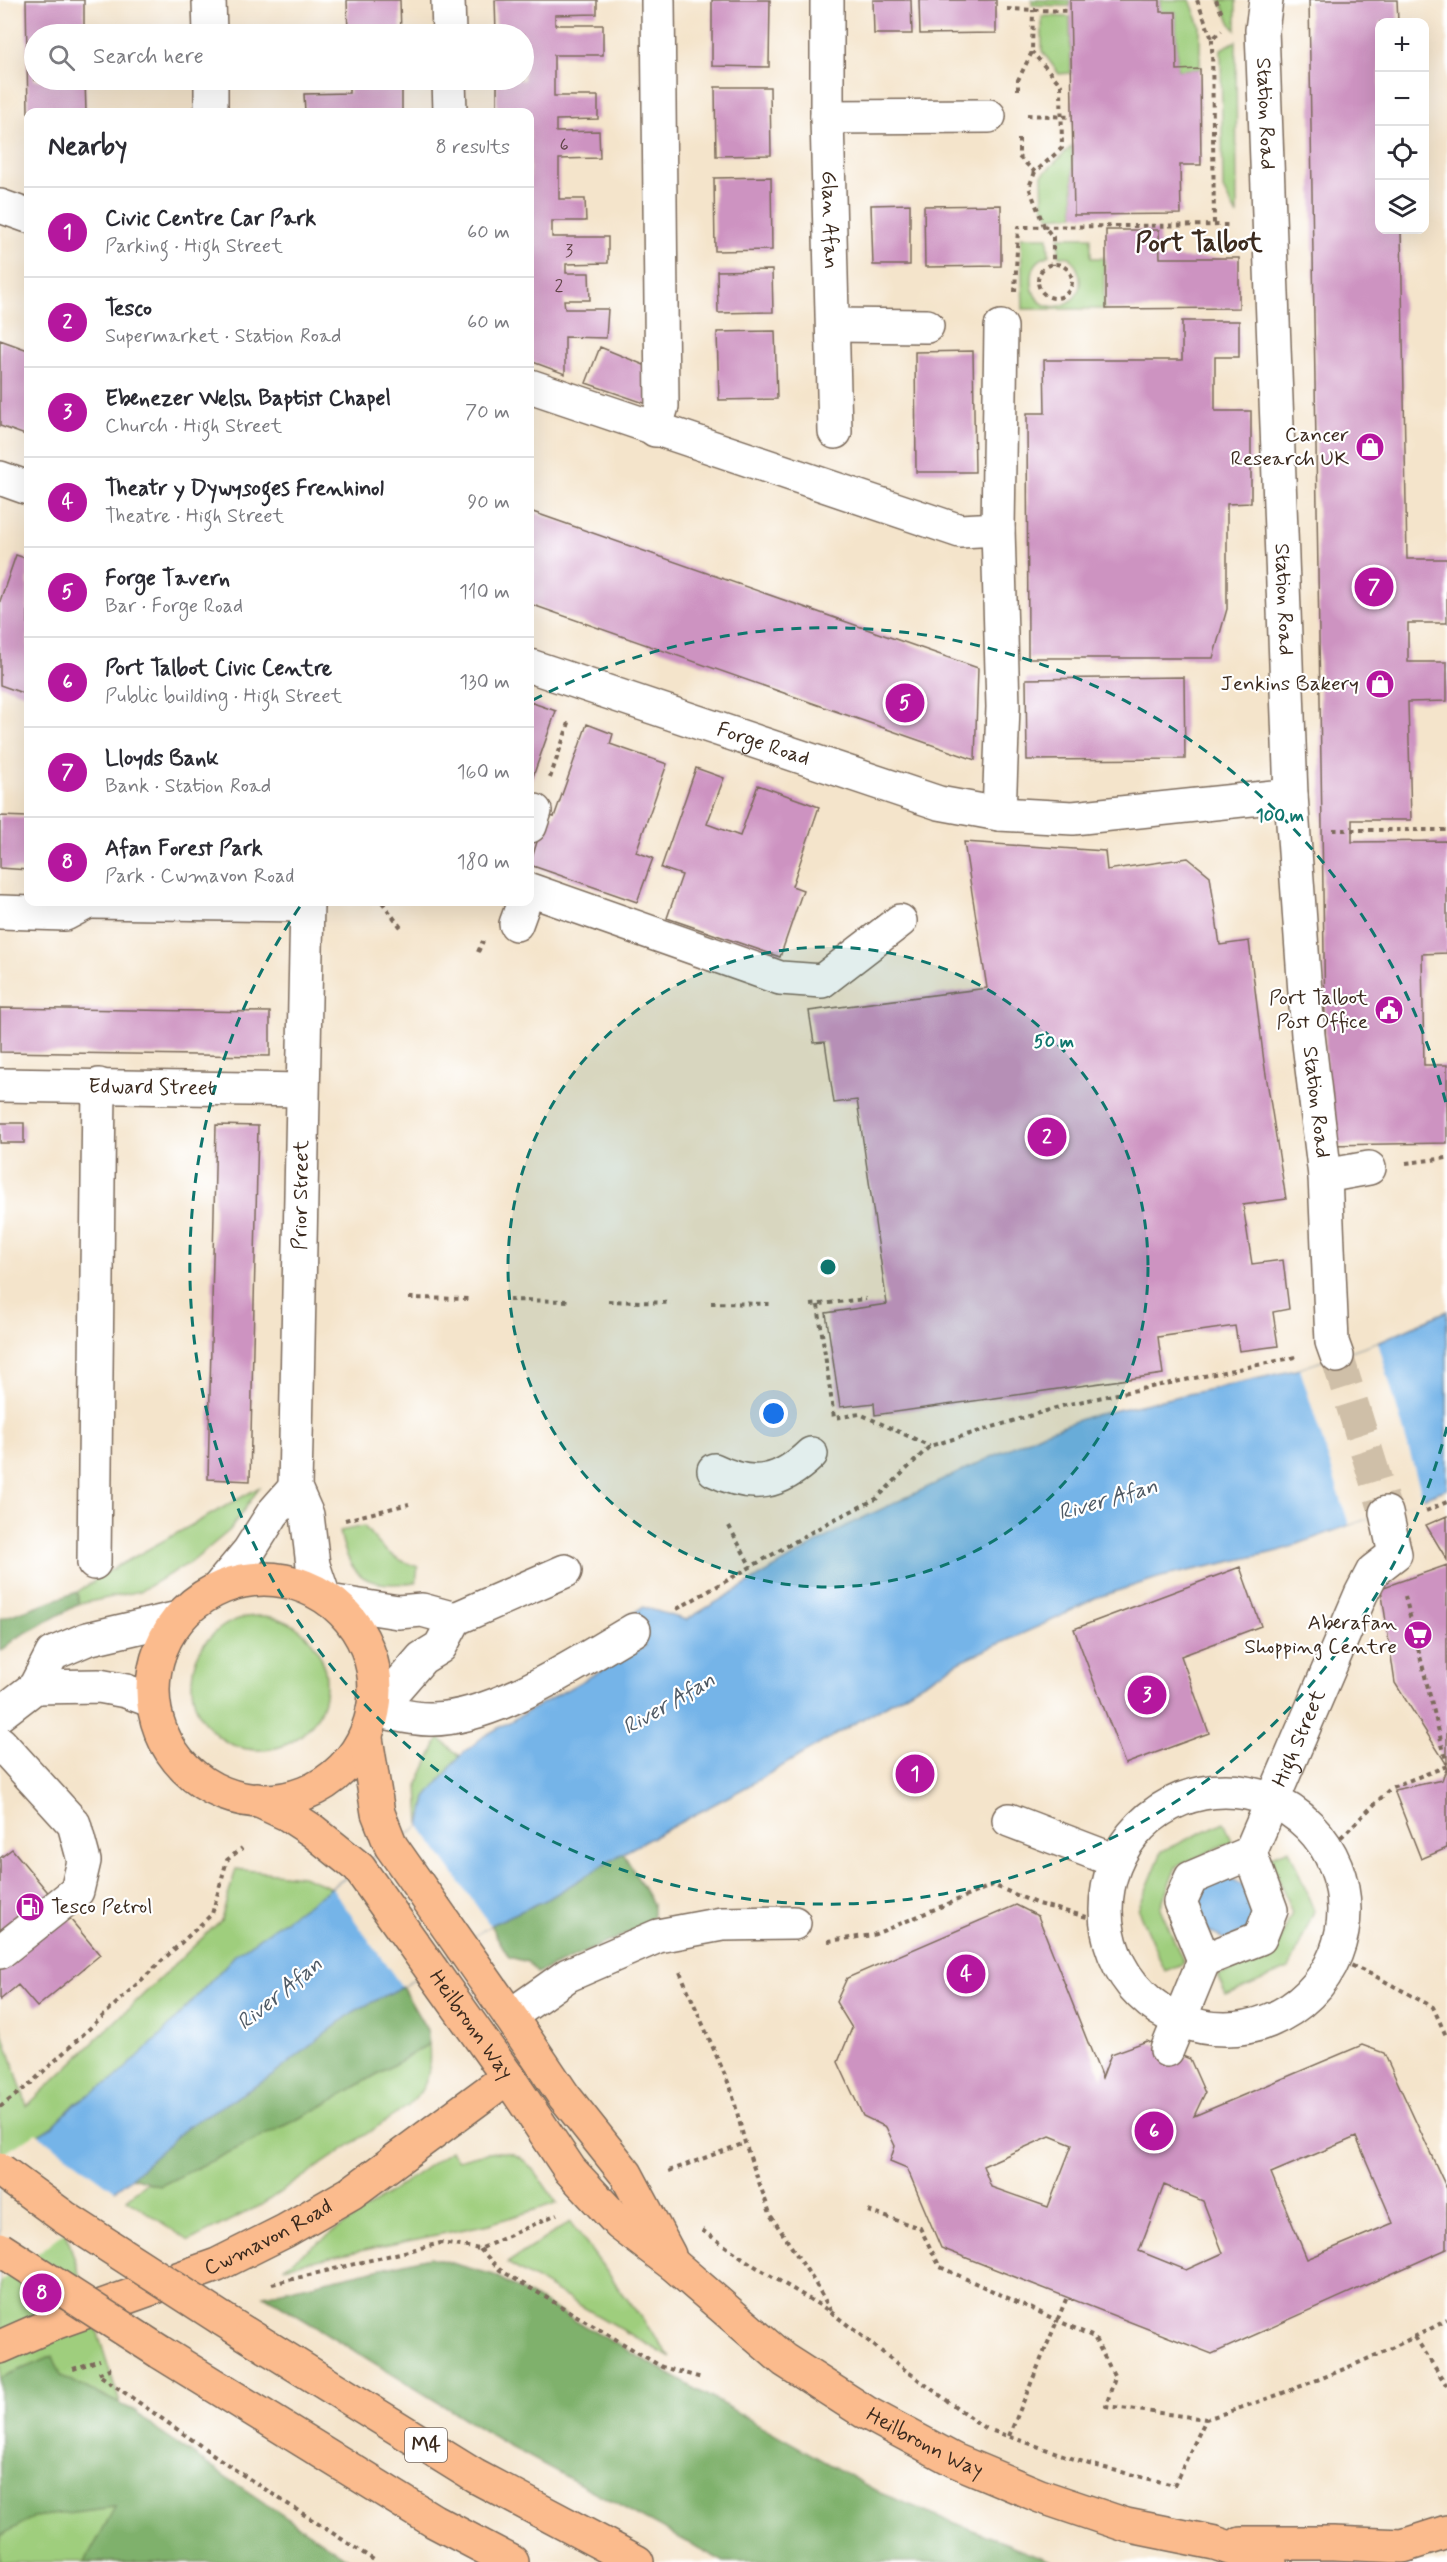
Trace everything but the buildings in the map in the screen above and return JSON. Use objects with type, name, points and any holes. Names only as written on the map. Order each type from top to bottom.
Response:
[{"type":"main road","name":"Heilbronn Way","points":[[371,1716],[344,1768],[313,1790],[277,1801],[242,1799],[208,1787],[181,1765],[162,1736],[153,1701],[154,1672],[163,1643],[178,1618],[191,1605],[218,1588],[250,1579],[283,1580],[329,1598],[351,1620],[368,1647],[376,1679],[371,1716],[378,1813],[391,1846],[564,2096],[626,2174],[674,2265]]},
{"type":"main road","name":"Heilbronn Way","points":[[258,1800],[287,1814],[313,1831],[359,1868],[508,2077],[570,2170],[620,2224],[674,2265],[784,2360],[865,2412],[954,2460],[1040,2496],[1126,2525],[1215,2543],[1271,2562]]},
{"type":"main road","name":"Cwmavon Road","points":[[0,2347],[57,2322],[217,2265],[285,2231],[351,2193],[508,2077]]},
{"type":"main road","name":"M4","points":[[0,2170],[64,2217],[222,2319],[475,2475],[637,2562]]},
{"type":"main road","points":[[0,2249],[160,2352],[434,2521],[512,2562]]},
{"type":"main road","name":"Heilbronn Way","points":[[1215,2543],[1332,2542],[1403,2546],[1447,2533]]},
{"type":"main road","points":[[1435,2562],[1447,2533]]},
{"type":"street","points":[[209,0],[210,24]]},
{"type":"street","points":[[448,0],[449,24]]},
{"type":"street","points":[[655,430],[662,406],[658,0]]},
{"type":"street","name":"Glan Afan","points":[[827,0],[827,117],[835,432]]},
{"type":"street","name":"Station Road","points":[[1266,0],[1262,30],[1291,795],[1308,1035],[1325,1176],[1335,1349]]},
{"type":"street","points":[[211,90],[211,108]]},
{"type":"street","points":[[449,90],[450,108]]},
{"type":"street","points":[[827,117],[1004,116]]},
{"type":"street","points":[[0,206],[24,215]]},
{"type":"street","points":[[833,325],[927,326]]},
{"type":"street","points":[[999,814],[1003,707],[998,529],[1001,327]]},
{"type":"street","points":[[534,387],[960,531],[998,529]]},
{"type":"street","points":[[0,478],[24,487]]},
{"type":"street","name":"Forge Road","points":[[534,667],[939,803],[999,814],[1073,818],[1291,795]]},
{"type":"street","points":[[534,892],[780,978],[822,981],[900,921]]},
{"type":"street","points":[[0,912],[66,914],[81,906]]},
{"type":"street","name":"Prior Street","points":[[307,906],[295,1488],[307,1515],[313,1565],[329,1598]]},
{"type":"street","name":"Edward Street","points":[[0,1085],[302,1090]]},
{"type":"street","points":[[93,1563],[99,1085]]},
{"type":"street","points":[[1325,1176],[1369,1168]]},
{"type":"street","points":[[714,1470],[734,1480],[755,1482],[777,1478],[796,1468],[811,1454]]},
{"type":"street","points":[[218,1588],[249,1551],[273,1512],[295,1488]]},
{"type":"street","points":[[1386,1513],[1395,1554]]},
{"type":"street","name":"High Street","points":[[1250,1853],[1361,1594],[1373,1571],[1395,1554]]},
{"type":"street","points":[[371,1716],[422,1658],[440,1647],[455,1619],[565,1571]]},
{"type":"street","points":[[329,1598],[398,1612],[422,1610],[455,1619]]},
{"type":"street","points":[[0,1714],[36,1687],[52,1654],[87,1639],[178,1618]]},
{"type":"street","points":[[371,1716],[431,1720],[462,1716],[528,1691],[634,1630]]},
{"type":"street","points":[[36,1687],[99,1686],[126,1691],[153,1701]]},
{"type":"street","points":[[0,1743],[74,1824],[84,1861],[77,1891],[0,1952]]},
{"type":"street","points":[[1238,1791],[1273,1801],[1305,1821],[1328,1850],[1342,1885],[1344,1923],[1335,1958],[1314,1990],[1285,2014],[1250,2027],[1213,2029],[1173,2035],[1150,2003],[1129,1980],[1114,1952],[1106,1922],[1107,1891],[1116,1861],[1136,1830],[1165,1807],[1200,1793],[1238,1791]]},
{"type":"street","points":[[1009,1820],[1116,1861]]},
{"type":"street","points":[[1173,2035],[1204,1960],[1180,1902],[1191,1878],[1250,1853],[1271,1910],[1260,1938],[1204,1960]]},
{"type":"street","points":[[510,2016],[568,1975],[658,1936],[722,1924],[794,1923]]},
{"type":"path","points":[[1197,0],[1212,39],[1214,225]]},
{"type":"path","points":[[1007,9],[1070,11]]},
{"type":"path","points":[[1033,10],[1032,52],[1004,116],[1019,157],[1035,172]]},
{"type":"path","points":[[1212,39],[1228,26]]},
{"type":"path","points":[[1032,52],[1061,85],[1062,148],[1035,172],[1029,187],[1044,226],[1053,237],[1053,265]]},
{"type":"path","points":[[1004,116],[1072,117]]},
{"type":"path","points":[[1015,295],[1018,227],[1240,225]]},
{"type":"path","points":[[1053,265],[1059,265],[1069,271],[1072,282],[1068,293],[1053,298],[1043,293],[1038,284],[1040,273],[1053,265]]},
{"type":"path","points":[[534,814],[543,797],[582,685]]},
{"type":"path","points":[[1293,830],[1447,830]]},
{"type":"path","points":[[385,906],[402,929]]},
{"type":"path","points":[[409,1298],[472,1299]]},
{"type":"path","points":[[811,1305],[866,1299]]},
{"type":"path","points":[[509,1300],[572,1301]]},
{"type":"path","points":[[608,1302],[671,1303]]},
{"type":"path","points":[[711,1303],[772,1304]]},
{"type":"path","points":[[818,1305],[834,1418],[860,1414],[930,1446]]},
{"type":"path","points":[[677,1609],[831,1521],[876,1499],[930,1446],[1069,1404],[1335,1349]]},
{"type":"path","points":[[309,1527],[361,1517],[409,1504]]},
{"type":"path","points":[[729,1526],[751,1567]]},
{"type":"path","points":[[1328,1850],[1392,1787],[1447,1765],[1395,1554]]},
{"type":"path","points":[[0,2107],[29,2085],[212,1914],[227,1860],[242,1848]]},
{"type":"path","points":[[1335,1958],[1434,2007],[1447,2038]]},
{"type":"path","points":[[677,1964],[731,2089],[745,2143],[771,2216],[814,2281],[831,2312]]},
{"type":"path","points":[[666,2173],[745,2143]]},
{"type":"path","points":[[868,2211],[920,2228],[940,2267],[1094,2337],[1115,2377],[1106,2406],[1206,2419],[1268,2400],[1389,2351],[1447,2320]]},
{"type":"path","points":[[262,2286],[441,2243],[480,2249],[558,2214]]},
{"type":"path","points":[[697,2227],[753,2265],[831,2312],[904,2369],[986,2428],[1089,2464],[1174,2485],[1206,2419]]},
{"type":"path","points":[[480,2249],[500,2271],[662,2367],[702,2378]]},
{"type":"path","points":[[1009,2436],[1067,2297]]},
{"type":"path","points":[[1415,2337],[1447,2386]]},
{"type":"path","points":[[73,2369],[105,2358]]},
{"type":"path","points":[[115,2366],[98,2374],[234,2469],[377,2562]]},
{"type":"green space","points":[[1032,0],[1070,0],[1070,6],[1032,5]]},
{"type":"green space","points":[[1160,0],[1190,0],[1200,26],[1200,69],[1177,70],[1176,12],[1160,12]]},
{"type":"green space","points":[[1220,0],[1236,0],[1236,30],[1232,26]]},
{"type":"green space","points":[[1042,16],[1070,17],[1071,73],[1059,74],[1042,51]]},
{"type":"green space","points":[[1236,41],[1237,216],[1223,189],[1221,49]]},
{"type":"green space","points":[[1072,146],[1074,215],[1050,217],[1043,206],[1042,175]]},
{"type":"green space","points":[[1021,237],[1048,237],[1049,255],[1036,264],[1032,280],[1035,295],[1043,304],[1053,307],[1074,298],[1080,287],[1079,273],[1070,257],[1059,256],[1059,237],[1091,237],[1091,258],[1104,258],[1104,309],[1023,309]]},
{"type":"green space","points":[[260,1487],[230,1530],[193,1561],[140,1591],[79,1604],[77,1592],[109,1571]]},
{"type":"green space","points":[[364,1526],[387,1551],[400,1560],[418,1567],[416,1582],[386,1584],[374,1582],[364,1578],[356,1571],[349,1561],[340,1531]]},
{"type":"green space","points":[[77,1592],[79,1604],[16,1638],[0,1651],[0,1619]]},
{"type":"green space","points":[[259,1616],[285,1621],[306,1636],[321,1657],[326,1683],[321,1709],[306,1730],[285,1745],[259,1750],[233,1745],[212,1730],[197,1709],[192,1683],[197,1657],[212,1636],[233,1621]]},
{"type":"green space","points":[[439,1738],[460,1756],[426,1798],[420,1826],[418,1784]]},
{"type":"green space","points":[[1224,1822],[1232,1841],[1176,1867],[1160,1908],[1184,1963],[1165,1971],[1138,1910],[1162,1851]]},
{"type":"green space","points":[[1289,1849],[1314,1911],[1289,1969],[1226,1995],[1217,1976],[1275,1953],[1292,1913],[1270,1857]]},
{"type":"green space","points":[[623,1853],[653,1904],[653,1916],[640,1928],[537,1973],[528,1962],[509,1957],[490,1925],[548,1899]]},
{"type":"green space","points":[[236,1869],[302,1876],[332,1888],[236,1954],[160,2036],[114,2080],[76,2103],[53,2126],[36,2137],[170,2562],[0,2562],[0,2024],[27,2106],[221,1920]]},
{"type":"green space","points":[[402,1987],[427,2030],[429,2044],[312,2112],[160,2186],[132,2177],[188,2126],[272,2076],[353,2012]]},
{"type":"green space","points":[[429,2044],[430,2063],[427,2078],[420,2092],[408,2106],[261,2205],[189,2241],[127,2199],[147,2182],[160,2186],[312,2112]]},
{"type":"green space","points":[[450,2151],[458,2160],[495,2152],[518,2156],[536,2173],[557,2203],[489,2224],[283,2267]]},
{"type":"green space","points":[[570,2222],[671,2358],[507,2263]]},
{"type":"green space","points":[[430,2257],[494,2275],[880,2493],[1053,2562],[724,2562],[504,2443],[264,2295]]},
{"type":"green space","points":[[53,2356],[61,2376],[135,2411],[158,2431],[352,2562],[85,2562],[115,2507],[34,2517],[0,2536],[0,2378]]},
{"type":"water","name":"River Afan","points":[[1447,1311],[1447,1489],[1279,1551],[1161,1577],[1095,1598],[1055,1619],[961,1661],[748,1786],[623,1853],[548,1899],[490,1925],[402,1987],[353,2012],[272,2076],[188,2126],[132,2177],[0,2279],[0,2160],[53,2126],[76,2103],[114,2079],[160,2036],[236,1954],[420,1826],[426,1798],[460,1756],[484,1736],[645,1646],[627,1616],[643,1607],[686,1620],[846,1526],[1042,1433],[1090,1416],[1300,1369],[1378,1342]]},
{"type":"water","points":[[1226,1878],[1248,1887],[1257,1909],[1248,1930],[1226,1940],[1205,1930],[1195,1909],[1204,1887]]},
{"type":"pier","points":[[1378,1342],[1423,1499],[1349,1525],[1300,1369]]},
{"type":"pier","points":[[420,1826],[490,1925],[402,1987],[332,1888]]},
{"type":"pier","points":[[36,2133],[117,2192],[0,2282],[0,2156]]},
{"type":"tunnel","points":[[1337,1356],[1386,1513]]},
{"type":"place","name":"Cancer Research UK","points":[[1370,447]]},
{"type":"place","name":"Lloyds Bank","points":[[1374,587]]},
{"type":"place","name":"Jenkins Bakery","points":[[1380,684]]},
{"type":"place","name":"Forge Tavern","points":[[905,703]]},
{"type":"place","name":"Port Talbot Post Office","points":[[1389,1010]]},
{"type":"place","name":"Tesco","points":[[1047,1137]]},
{"type":"place","name":"Aberafan Shopping Centre","points":[[1418,1635]]},
{"type":"place","name":"Ebenezer Welsh Baptist Chapel","points":[[1147,1695]]},
{"type":"place","name":"Civic Centre Car Park","points":[[915,1774]]},
{"type":"place","name":"Tesco Petrol","points":[[30,1907]]},
{"type":"place","name":"Theatr y Dywysoges Frenhinol","points":[[966,1974]]},
{"type":"place","name":"Port Talbot Civic Centre","points":[[1154,2131]]},
{"type":"place","name":"Afan Forest Park","points":[[42,2293]]},
{"type":"district","name":"Port Talbot","points":[[1199,243]]}]
